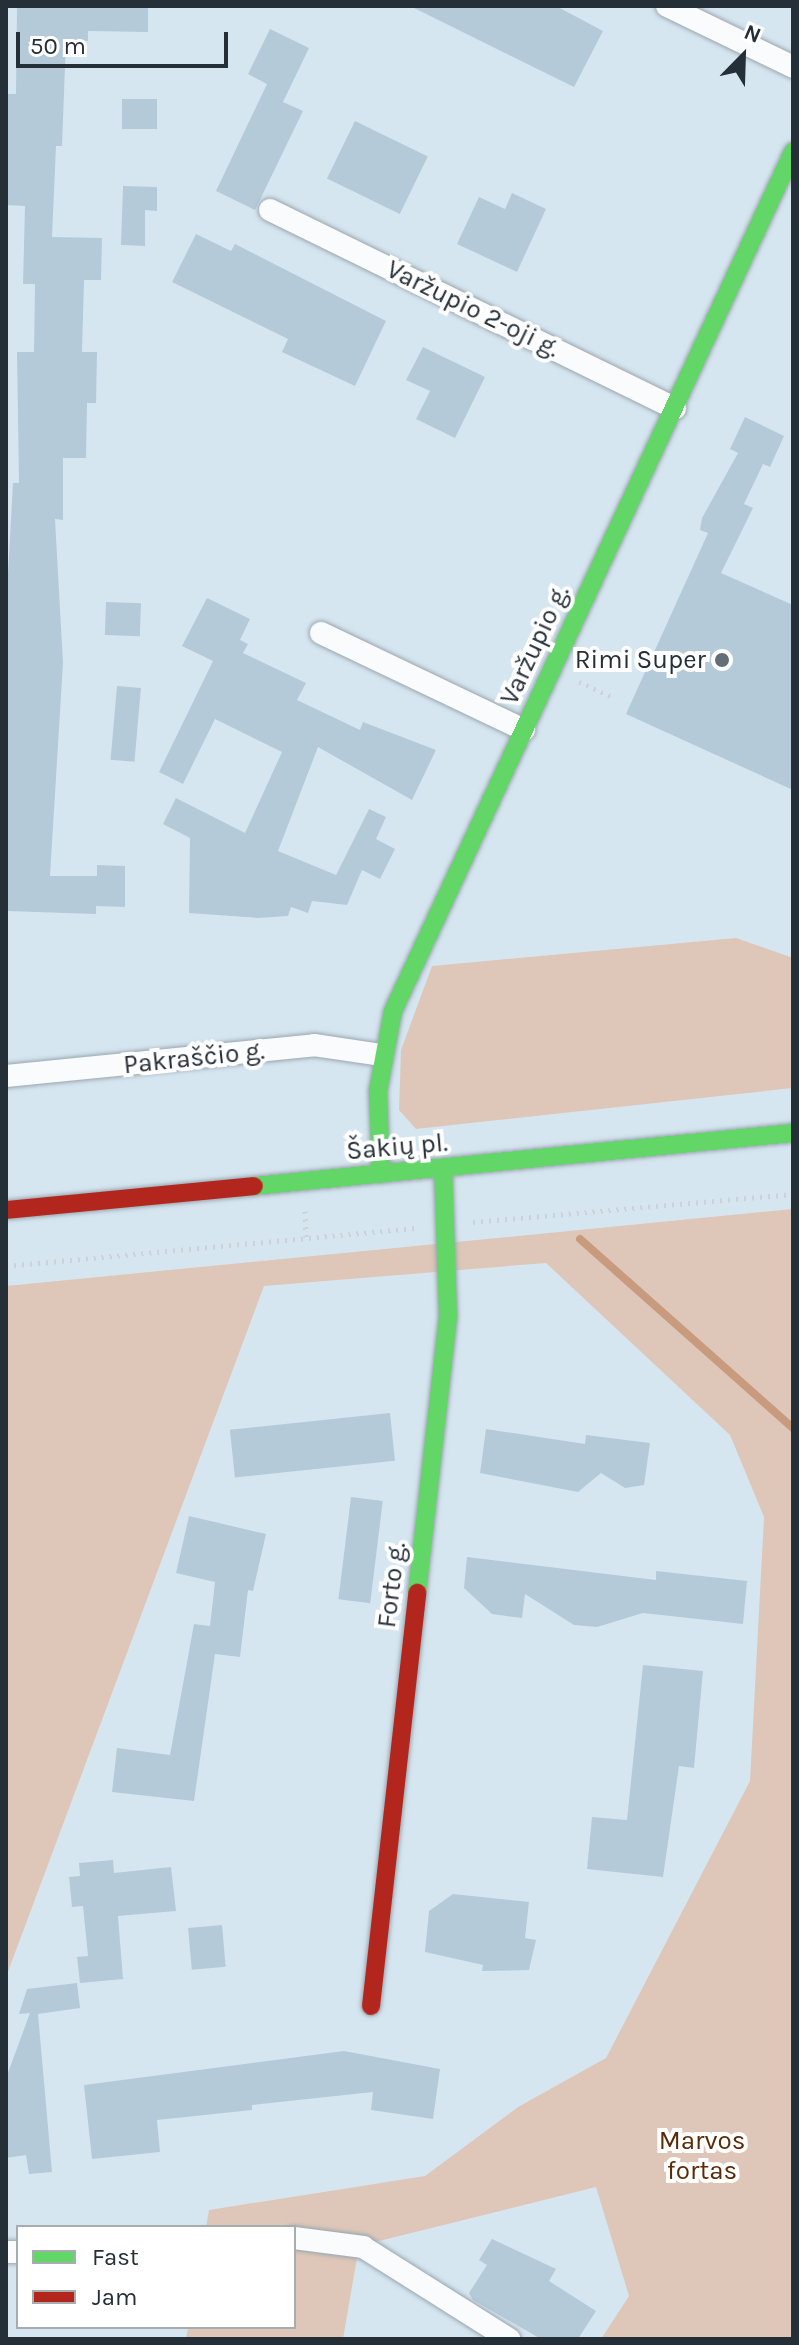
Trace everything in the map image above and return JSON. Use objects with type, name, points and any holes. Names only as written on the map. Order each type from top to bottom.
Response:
[{"type":"street","points":[[667,6],[793,67]]},
{"type":"street","name":"Varžupio g.","points":[[381,1174],[382,1055],[393,1011],[793,152]]},
{"type":"street","name":"Varžupio 2-oji g.","points":[[270,210],[675,408]]},
{"type":"street","points":[[321,633],[524,730]]},
{"type":"street","name":"Pakraščio g.","points":[[6,1076],[314,1045],[382,1055]]},
{"type":"street","name":"Šakių pl.","points":[[6,1210],[793,1133]]},
{"type":"street","name":"Forto g.","points":[[371,2006],[448,1316],[443,1168]]},
{"type":"street","points":[[296,2238],[363,2247],[509,2339]]},
{"type":"path","points":[[552,670],[613,697]]},
{"type":"path","points":[[6,1266],[793,1194]]},
{"type":"green space","points":[[736,938],[793,958],[793,1088],[416,1129],[399,1110],[401,1050],[432,966]]},
{"type":"green space","name":"Marvos fortas","points":[[793,1209],[793,2339],[601,2339],[629,2296],[596,2187],[359,2246],[343,2339],[186,2339],[188,2329],[296,2329],[296,2225],[206,2225],[209,2210],[425,2176],[518,2107],[606,2058],[750,1781],[764,1517],[730,1435],[546,1263],[264,1286],[6,1977],[6,1286]]},
{"type":"building","points":[[17,6],[148,6],[148,32],[88,31],[88,41],[66,40],[62,146],[56,146],[52,237],[102,238],[101,280],[84,280],[82,352],[97,352],[96,403],[87,403],[86,458],[63,458],[63,520],[55,519],[63,663],[50,876],[97,876],[97,865],[125,866],[125,907],[96,906],[96,914],[6,911],[6,610],[13,483],[19,483],[17,352],[34,352],[35,284],[23,284],[25,206],[6,205],[6,94],[16,94]]},
{"type":"building","points":[[410,6],[556,6],[603,31],[574,87]]},
{"type":"building","points":[[270,29],[309,48],[283,102],[303,111],[255,210],[216,191],[267,84],[248,74]]},
{"type":"building","points":[[122,99],[157,99],[157,129],[122,129]]},
{"type":"building","points":[[355,121],[428,157],[400,214],[327,179]]},
{"type":"building","points":[[123,186],[157,187],[157,211],[145,210],[145,246],[121,245]]},
{"type":"building","points":[[512,193],[546,209],[517,272],[457,244],[479,197],[505,209]]},
{"type":"building","points":[[196,234],[231,251],[235,244],[386,321],[355,386],[282,352],[288,339],[172,282]]},
{"type":"building","points":[[423,347],[485,377],[455,438],[416,419],[430,391],[406,380]]},
{"type":"building","name":"Rimi Super","points":[[745,417],[784,436],[770,467],[763,464],[744,504],[753,508],[721,573],[793,605],[793,790],[626,714],[708,533],[700,530],[702,518],[738,453],[730,449]]},
{"type":"building","points":[[207,598],[250,619],[240,640],[248,644],[243,653],[306,683],[297,700],[360,730],[363,722],[436,750],[412,800],[318,747],[278,851],[336,875],[369,809],[386,817],[376,839],[395,849],[380,879],[362,870],[347,905],[312,901],[308,913],[291,907],[288,916],[258,918],[189,913],[190,838],[163,824],[176,798],[245,833],[282,752],[215,719],[183,784],[159,772],[213,661],[182,646]]},
{"type":"building","points":[[106,602],[141,603],[140,636],[105,635]]},
{"type":"building","points":[[117,686],[141,688],[134,762],[111,760]]},
{"type":"building","points":[[390,1413],[395,1461],[235,1478],[230,1430]]},
{"type":"building","points":[[486,1429],[585,1444],[586,1435],[650,1443],[644,1485],[625,1488],[601,1473],[578,1492],[480,1473]]},
{"type":"building","points":[[351,1497],[383,1501],[370,1603],[338,1599]]},
{"type":"building","points":[[189,1516],[266,1534],[253,1591],[248,1590],[240,1657],[215,1654],[194,1801],[112,1792],[117,1748],[170,1755],[194,1624],[210,1626],[215,1582],[176,1573]]},
{"type":"building","points":[[467,1557],[656,1580],[656,1571],[747,1581],[743,1624],[643,1613],[597,1627],[574,1625],[525,1594],[522,1618],[492,1614],[464,1588]]},
{"type":"building","points":[[643,1665],[703,1671],[694,1768],[679,1766],[663,1877],[587,1869],[592,1817],[627,1820]]},
{"type":"building","points":[[113,1860],[114,1873],[171,1867],[176,1911],[118,1916],[123,1979],[80,1983],[77,1957],[88,1956],[83,1906],[72,1907],[69,1877],[80,1876],[79,1863]]},
{"type":"building","points":[[453,1894],[529,1902],[525,1938],[536,1940],[529,1970],[482,1971],[483,1965],[425,1952],[429,1911]]},
{"type":"building","points":[[222,1925],[226,1967],[192,1970],[188,1928]]},
{"type":"building","points":[[77,1983],[80,2008],[38,2014],[52,2172],[29,2174],[26,2155],[6,2158],[6,2078],[30,2013],[19,2014],[27,1989]]},
{"type":"building","points":[[344,2051],[440,2069],[433,2119],[371,2110],[373,2092],[252,2105],[252,2110],[157,2120],[160,2152],[92,2159],[84,2085]]},
{"type":"building","points":[[492,2239],[556,2269],[549,2281],[596,2311],[578,2339],[541,2339],[473,2300],[469,2293],[487,2265],[479,2260]]},
{"type":"waterway","points":[[580,1239],[793,1428]]},
{"type":"traffic: fast","points":[[381,1174],[378,1091],[393,1011],[793,152]]},
{"type":"traffic: fast","points":[[254,1186],[793,1133]]},
{"type":"traffic: fast","points":[[417,1593],[448,1316],[443,1168]]},
{"type":"traffic: jam","points":[[6,1210],[254,1186]]},
{"type":"traffic: jam","points":[[371,2006],[417,1593]]},
{"type":"place","name":"Rimi Super","points":[[722,660]]}]
